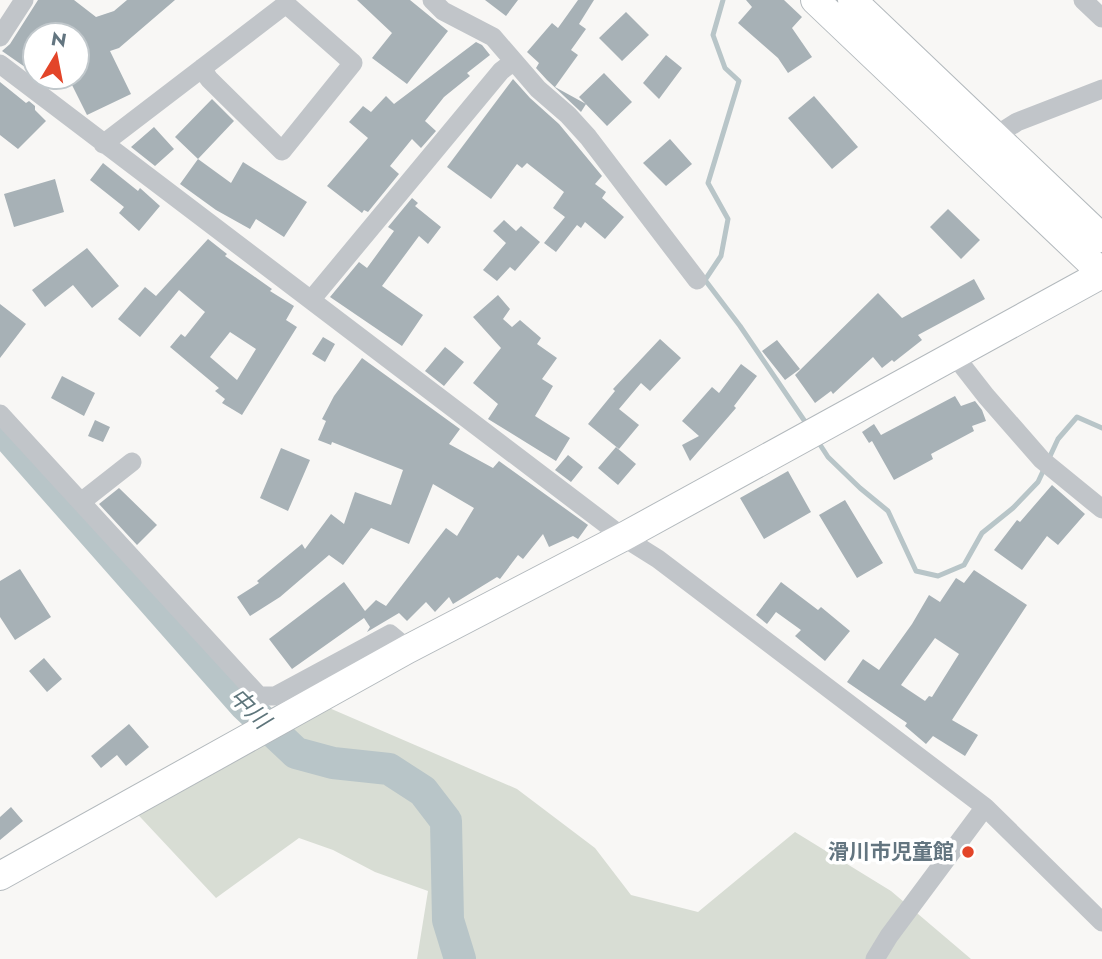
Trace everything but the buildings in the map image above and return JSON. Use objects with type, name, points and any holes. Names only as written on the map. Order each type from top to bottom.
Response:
[{"type":"street","points":[[0,37],[24,0]]},
{"type":"street","points":[[432,0],[443,11],[493,37],[538,89],[588,136],[697,280]]},
{"type":"street","points":[[0,876],[408,649],[622,537],[1102,273],[815,0]]},
{"type":"street","points":[[852,0],[1102,238]]},
{"type":"street","points":[[1083,0],[1102,18]]},
{"type":"street","points":[[103,144],[202,68],[286,4],[300,6],[353,63],[282,150],[209,79],[202,68]]},
{"type":"street","points":[[312,300],[501,71],[514,61]]},
{"type":"street","points":[[0,64],[622,537],[658,559],[985,807],[1102,922]]},
{"type":"street","points":[[995,136],[1017,122],[1102,89]]},
{"type":"street","points":[[954,355],[1042,460],[1102,509]]},
{"type":"street","points":[[0,414],[259,696],[275,696],[390,634],[408,649]]},
{"type":"street","points":[[81,502],[132,461]]},
{"type":"street","points":[[875,959],[889,936],[985,807]]},
{"type":"shaded area","points":[[313,701],[517,789],[595,848],[631,895],[698,912],[795,832],[891,891],[971,959],[417,959],[428,891],[375,872],[333,850],[299,838],[216,898],[128,804]]},
{"type":"waterway","points":[[723,0],[713,35],[725,68],[739,81],[708,183],[728,219],[721,256],[705,280],[808,426]]},
{"type":"waterway","points":[[817,440],[828,457],[888,511],[916,571],[938,576],[964,565],[982,533],[1013,508],[1038,482],[1058,439],[1077,417],[1102,428]]},
{"type":"waterway","name":"中川","points":[[0,427],[244,704],[296,753],[333,763],[389,769],[423,791],[446,821],[448,920],[460,959]]},
{"type":"place","name":"滑川市児童館","points":[[968,852]]}]
